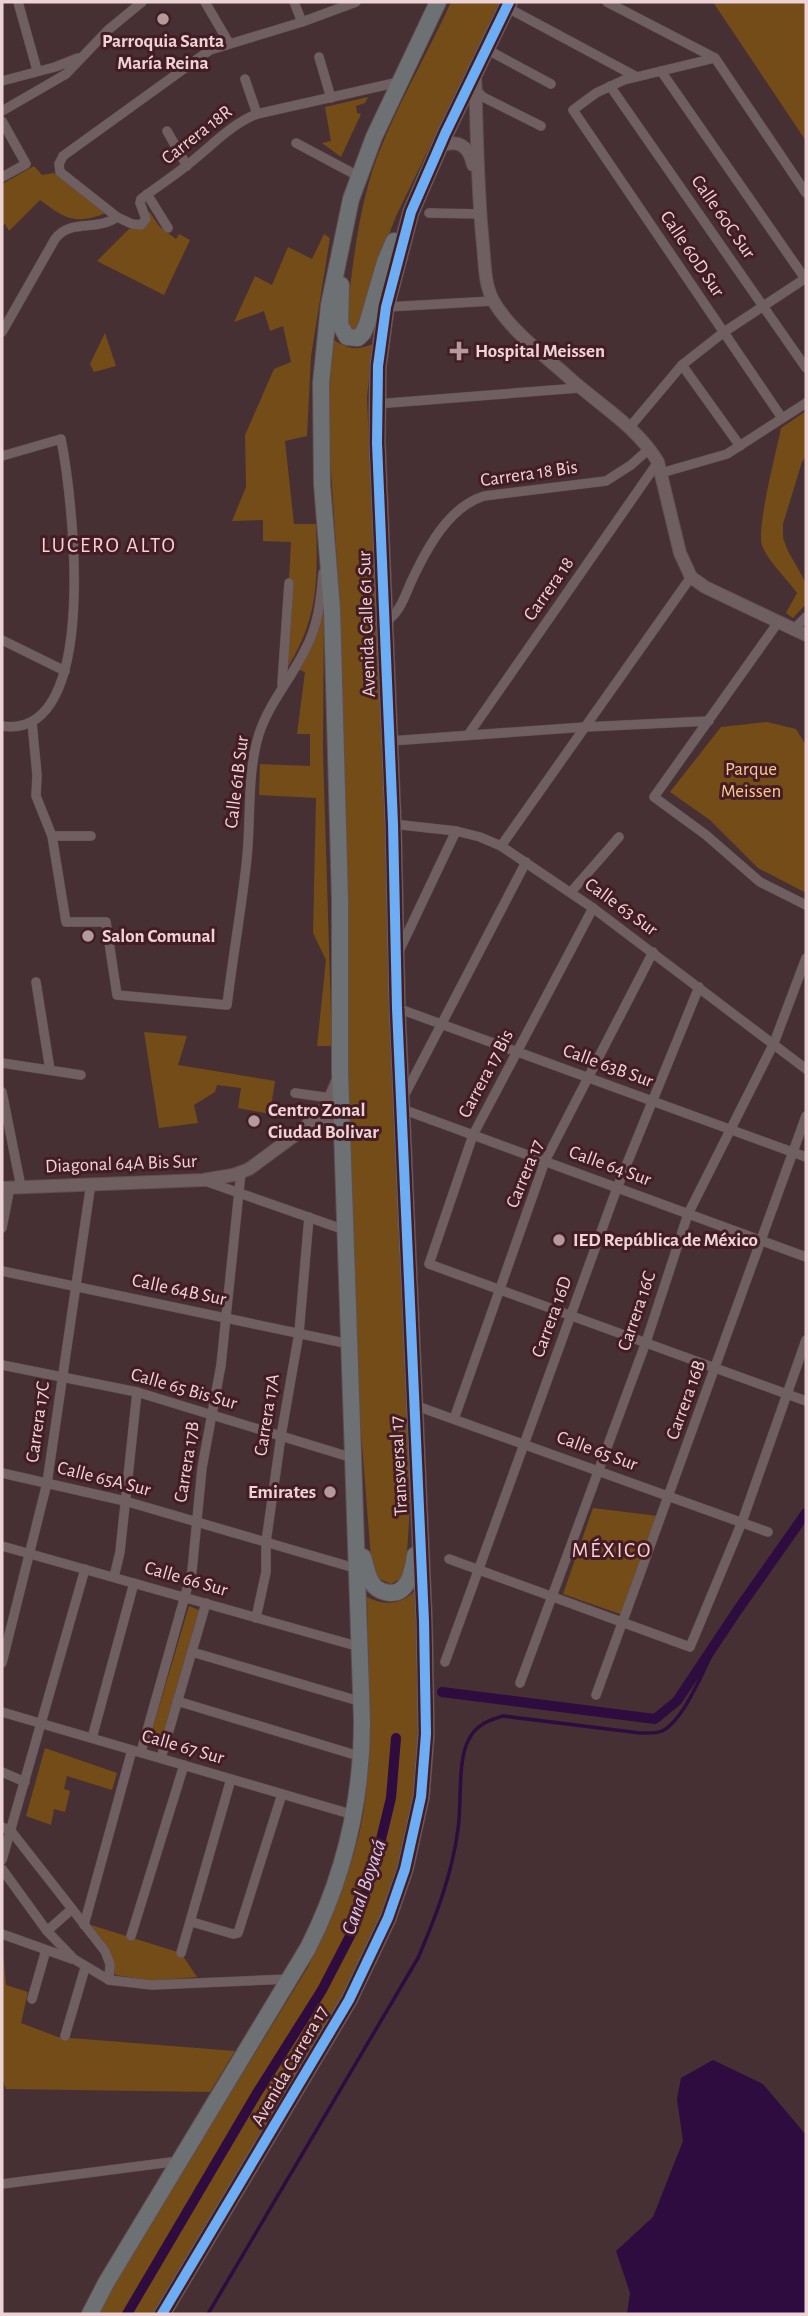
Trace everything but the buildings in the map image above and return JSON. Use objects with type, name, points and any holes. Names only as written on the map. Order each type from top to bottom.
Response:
[{"type":"highway","name":"Avenida Calle 61 Sur","points":[[340,1072],[340,900],[332,609],[321,473],[321,383],[329,305],[343,230],[358,176],[379,125],[438,2]]},
{"type":"highway","name":"Avenida Calle 61 Sur","points":[[401,1105],[376,404],[378,366],[386,307],[402,241],[417,198],[507,4]]},
{"type":"highway","points":[[343,230],[340,325],[343,334],[352,339],[361,336],[365,329],[391,246],[417,198]]},
{"type":"highway","points":[[90,2314],[179,2161],[309,1948],[327,1909],[344,1858],[354,1815],[362,1757],[362,1702],[340,1072]]},
{"type":"highway","name":"Transversal 17","points":[[401,1105],[426,1699],[424,1761],[416,1821]]},
{"type":"highway","points":[[357,1538],[372,1584],[387,1592],[399,1592],[407,1584],[413,1569],[420,1524]]},
{"type":"highway","name":"Avenida Carrera 17","points":[[162,2314],[349,2000],[373,1953],[398,1893],[416,1821]]},
{"type":"street","points":[[18,2],[37,71]]},
{"type":"street","points":[[2,111],[53,84],[66,74],[108,30],[142,2]]},
{"type":"street","points":[[205,2],[229,43]]},
{"type":"street","points":[[294,2],[302,22]]},
{"type":"street","points":[[169,228],[147,194],[140,203],[146,215],[144,222],[136,225],[117,217],[64,177],[59,164],[63,156],[195,58],[229,43],[302,22],[356,2]]},
{"type":"street","points":[[607,2],[715,58],[806,193]]},
{"type":"street","points":[[507,4],[635,76]]},
{"type":"street","points":[[485,49],[551,84]]},
{"type":"street","points":[[319,57],[331,98]]},
{"type":"street","points":[[2,81],[80,58]]},
{"type":"street","points":[[610,86],[635,76],[715,58]]},
{"type":"street","points":[[475,71],[480,214],[487,285],[493,301],[509,321],[579,388],[650,448],[660,468],[681,553],[691,577],[705,587],[806,635]]},
{"type":"street","points":[[629,428],[682,365],[724,332],[806,279],[661,71]]},
{"type":"street","points":[[245,79],[257,114]]},
{"type":"street","name":"Carrera 18R","points":[[147,194],[187,166],[232,126],[257,114],[401,82]]},
{"type":"street","name":"Calle 60D Sur","points":[[610,86],[573,110],[782,418]]},
{"type":"street","name":"Calle 60C Sur","points":[[610,86],[806,368]]},
{"type":"street","points":[[476,90],[483,97],[541,126]]},
{"type":"street","points":[[2,121],[26,164],[2,177]]},
{"type":"street","points":[[166,131],[187,166]]},
{"type":"street","points":[[439,147],[452,142],[465,147],[472,161],[478,187]]},
{"type":"street","points":[[296,143],[358,176]]},
{"type":"street","points":[[429,213],[480,214]]},
{"type":"street","points":[[2,332],[55,239],[66,229],[100,225],[117,217]]},
{"type":"street","points":[[386,307],[493,301]]},
{"type":"street","points":[[682,365],[740,446]]},
{"type":"street","points":[[376,404],[579,388]]},
{"type":"street","points":[[660,468],[721,457],[806,403]]},
{"type":"street","points":[[2,456],[61,439],[68,483],[74,568],[70,646],[65,671],[53,699],[32,722],[19,727],[2,726]]},
{"type":"street","name":"Carrera 18 Bis","points":[[384,623],[397,613],[413,577],[439,533],[459,509],[471,500],[484,496],[606,481],[615,477],[650,448]]},
{"type":"street","name":"Carrera 18","points":[[468,735],[660,468]]},
{"type":"street","name":"Calle 61B Sur","points":[[52,836],[66,922],[106,922],[117,995],[226,1005],[247,856],[254,757],[259,735],[282,686],[305,652],[315,626],[320,606],[326,535]]},
{"type":"street","points":[[501,846],[691,577]]},
{"type":"street","points":[[282,686],[289,583]]},
{"type":"street","points":[[794,629],[806,617]]},
{"type":"street","points":[[779,621],[654,797],[706,835],[760,882],[806,905]]},
{"type":"street","points":[[2,639],[65,671]]},
{"type":"street","points":[[390,741],[709,721]]},
{"type":"street","points":[[32,722],[37,775],[36,796],[52,836],[90,836]]},
{"type":"street","name":"Calle 63 Sur","points":[[393,824],[456,831],[501,846],[593,908],[806,1069]]},
{"type":"street","points":[[396,957],[456,831]]},
{"type":"street","points":[[571,892],[619,837]]},
{"type":"street","points":[[401,1105],[526,862]]},
{"type":"street","name":"Carrera 17 Bis","points":[[501,1290],[429,1264],[473,1135],[593,908]]},
{"type":"street","name":"Carrera 17","points":[[454,1419],[545,1161],[653,952]]},
{"type":"street","name":"Carrera 16C","points":[[520,1683],[646,1342],[688,1214],[774,1043],[806,958]]},
{"type":"street","points":[[36,982],[50,1070]]},
{"type":"street","name":"Carrera 16D","points":[[445,1662],[617,1188],[699,987]]},
{"type":"street","name":"Calle 63B Sur","points":[[397,1008],[806,1157]]},
{"type":"street","points":[[2,1063],[81,1075]]},
{"type":"street","points":[[241,1172],[302,1130],[320,1113],[331,1098],[340,1072]]},
{"type":"street","points":[[2,1092],[11,1187],[2,1228]]},
{"type":"street","points":[[295,1093],[331,1098]]},
{"type":"street","name":"Calle 64 Sur","points":[[401,1105],[473,1135],[806,1257]]},
{"type":"street","name":"Carrera 16B","points":[[596,1695],[624,1624],[806,1116]]},
{"type":"street","points":[[302,1130],[326,1123],[342,1131]]},
{"type":"street","name":"Diagonal 64A Bis Sur","points":[[11,1187],[203,1180],[241,1172]]},
{"type":"street","name":"Carrera 17B","points":[[84,1925],[192,1571],[195,1521],[221,1365],[241,1172]]},
{"type":"street","points":[[203,1180],[345,1230]]},
{"type":"street","name":"Carrera 17C","points":[[2,1662],[47,1483],[91,1183]]},
{"type":"street","name":"Carrera 17A","points":[[256,1618],[266,1572],[266,1542],[299,1333],[309,1217]]},
{"type":"street","name":"Calle 64B Sur","points":[[2,1271],[349,1344]]},
{"type":"street","points":[[501,1290],[806,1401]]},
{"type":"street","points":[[449,1559],[690,1647],[741,1522],[806,1340]]},
{"type":"street","name":"Calle 65 Bis Sur","points":[[2,1365],[137,1392],[353,1458]]},
{"type":"street","points":[[114,1577],[120,1552],[137,1392]]},
{"type":"street","name":"Calle 65 Sur","points":[[414,1405],[768,1532]]},
{"type":"street","name":"Calle 65A Sur","points":[[2,1473],[125,1501],[358,1569]]},
{"type":"street","name":"Calle 66 Sur","points":[[2,1546],[360,1647]]},
{"type":"street","points":[[2,1860],[6,1829],[25,1782],[43,1724],[85,1569]]},
{"type":"street","points":[[92,1738],[134,1583]]},
{"type":"street","points":[[161,1758],[206,1603]]},
{"type":"street","points":[[191,1652],[362,1702]]},
{"type":"street","points":[[177,1701],[362,1757]]},
{"type":"street","name":"Calle 67 Sur","points":[[2,1712],[354,1815]]},
{"type":"street","points":[[131,1936],[184,1765]]},
{"type":"street","points":[[2,1772],[25,1782]]},
{"type":"street","points":[[181,1952],[192,1922],[231,1779]]},
{"type":"street","points":[[192,1922],[236,1934],[282,1794]]},
{"type":"street","points":[[6,1829],[109,1957],[109,1980]]},
{"type":"street","points":[[2,1869],[47,1931],[85,1968],[109,1980],[152,1985],[291,1979]]},
{"type":"street","points":[[47,1931],[72,1909]]},
{"type":"street","points":[[2,1934],[74,1959]]},
{"type":"street","points":[[32,1998],[46,1950]]},
{"type":"street","points":[[65,2036],[85,1968]]},
{"type":"street","points":[[2,2184],[179,2161]]},
{"type":"green space","points":[[451,2],[500,2],[397,214],[381,254],[364,314],[356,331],[352,331],[346,320],[358,233],[369,182],[385,137]]},
{"type":"green space","points":[[713,2],[806,2],[806,141]]},
{"type":"green space","points":[[368,97],[365,103],[356,106],[357,113],[361,114],[341,157],[322,143],[331,141],[325,107]]},
{"type":"green space","points":[[34,166],[42,175],[54,173],[106,213],[87,219],[71,218],[40,200],[9,231],[5,224],[2,225],[2,184]]},
{"type":"green space","points":[[149,211],[159,226],[176,239],[179,234],[190,240],[164,295],[97,261],[129,229],[143,228],[149,223]]},
{"type":"green space","points":[[324,234],[330,238],[311,356],[307,436],[285,441],[294,524],[316,524],[316,584],[304,636],[284,673],[291,542],[263,541],[263,520],[232,521],[246,487],[245,435],[274,369],[291,362],[283,326],[270,331],[264,311],[234,322],[255,276],[272,285],[288,247],[312,259]]},
{"type":"green space","points":[[105,333],[116,366],[94,372],[90,364]]},
{"type":"green space","points":[[332,339],[352,348],[373,344],[367,397],[412,1493],[405,1568],[402,1578],[391,1584],[375,1577],[371,1558],[358,1394],[349,1120],[346,805],[339,592],[328,426]]},
{"type":"green space","points":[[806,411],[806,456],[783,524],[783,538],[788,551],[806,583],[806,604],[793,618],[786,613],[797,593],[768,557],[761,536],[764,506],[781,428]]},
{"type":"green space","points":[[324,599],[323,751],[332,1046],[317,1046],[326,960],[313,933],[316,798],[259,795],[260,764],[310,766],[310,734],[297,734],[305,672],[299,670],[316,636]]},
{"type":"green space","name":"Parque Meissen","points":[[767,722],[796,729],[806,745],[806,893],[758,868],[710,820],[670,792],[721,727]]},
{"type":"green space","points":[[144,1032],[187,1036],[178,1065],[275,1081],[270,1114],[238,1108],[241,1088],[217,1085],[215,1092],[194,1105],[198,1123],[159,1128]]},
{"type":"green space","points":[[593,1508],[658,1516],[623,1615],[563,1594]]},
{"type":"green space","points":[[417,1589],[420,1716],[415,1792],[399,1865],[373,1935],[352,1980],[156,2314],[99,2314],[114,2283],[308,1967],[326,1927],[357,1844],[365,1801],[369,1724],[367,1597],[388,1603],[400,1601]]},
{"type":"green space","points":[[189,1606],[199,1610],[159,1748],[148,1744]]},
{"type":"green space","points":[[45,1748],[117,1773],[112,1790],[67,1776],[64,1789],[70,1791],[65,1812],[54,1809],[51,1825],[26,1816]]},
{"type":"green space","points":[[91,1925],[181,1953],[197,1977],[154,1981],[115,1975],[110,1950]]},
{"type":"green space","points":[[2,1941],[6,1985],[28,1992],[21,2023],[58,2037],[235,2051],[210,2092],[6,2089],[2,2079]]},
{"type":"shaded area","points":[[713,2060],[763,2084],[806,2135],[806,2314],[627,2314],[630,2293],[616,2251],[653,2217],[683,2141],[677,2099],[681,2078]]},
{"type":"waterway","points":[[442,1692],[655,1719],[677,1701],[806,1513]]},
{"type":"waterway","points":[[208,2314],[418,1958],[452,1863],[459,1819],[463,1758],[465,1748],[475,1730],[503,1716],[640,1733],[662,1731],[671,1725],[687,1703],[719,1639]]},
{"type":"waterway","name":"Canal Boyacá","points":[[127,2314],[257,2093],[322,1990],[351,1934],[375,1864],[391,1798],[396,1738]]},
{"type":"cycle path","points":[[162,2314],[349,2000],[388,1918],[405,1869],[421,1797],[426,1734],[424,1621],[397,1008],[393,824],[377,443],[378,366],[386,307],[411,212],[445,134],[509,2]]},
{"type":"place","name":"Parroquia Santa María Reina","points":[[163,19]]},
{"type":"place","name":"Hospital Meissen","points":[[459,351]]},
{"type":"place","name":"Salon Comunal","points":[[88,936]]},
{"type":"place","name":"Centro Zonal Ciudad Bolivar","points":[[254,1121]]},
{"type":"place","name":"IED República de México","points":[[559,1240]]},
{"type":"place","name":"Emirates","points":[[330,1492]]},
{"type":"district","name":"LUCERO ALTO","points":[[109,545]]},
{"type":"district","name":"MÉXICO","points":[[612,1550]]}]
